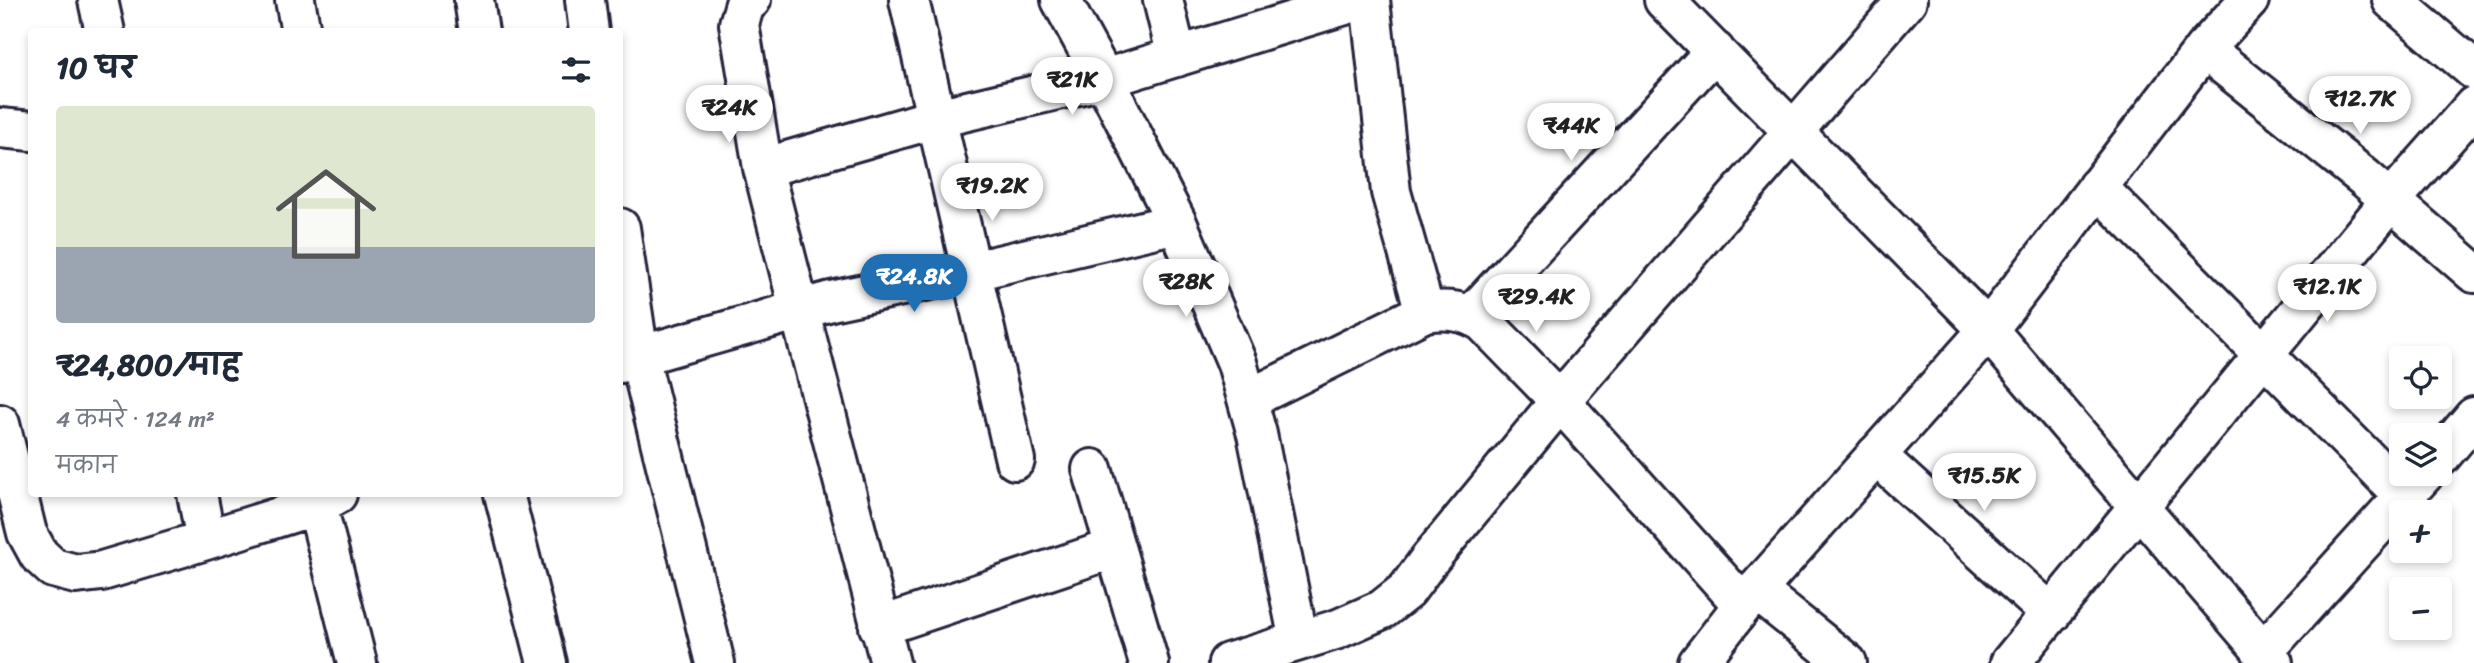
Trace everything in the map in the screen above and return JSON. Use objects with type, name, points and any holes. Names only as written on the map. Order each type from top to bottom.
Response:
[{"type":"street","points":[[98,0],[104,28]]},
{"type":"street","points":[[295,0],[300,28]]},
{"type":"street","points":[[474,0],[478,28]]},
{"type":"street","points":[[584,0],[588,28]]},
{"type":"street","points":[[751,0],[745,4],[739,24],[763,168],[890,663]]},
{"type":"street","points":[[909,0],[1015,460]]},
{"type":"street","points":[[1061,0],[1177,223],[1237,363],[1249,399],[1300,641]]},
{"type":"street","points":[[1163,0],[1177,57]]},
{"type":"street","points":[[763,168],[937,118],[1104,79],[1361,0]]},
{"type":"street","points":[[1370,0],[1391,192],[1424,312]]},
{"type":"street","points":[[1664,0],[1988,330],[2267,658],[2413,486]]},
{"type":"street","points":[[1228,663],[1338,629],[1383,609],[1407,590],[1560,401],[1907,0]]},
{"type":"street","points":[[1698,663],[1749,597],[1988,330],[2204,50],[2249,0]]},
{"type":"street","points":[[2392,0],[2474,70]]},
{"type":"street","points":[[2204,50],[2391,200],[2474,273]]},
{"type":"street","points":[[1472,315],[1715,51]]},
{"type":"street","points":[[2014,662],[2391,200],[2474,106]]},
{"type":"street","points":[[0,128],[28,131]]},
{"type":"street","points":[[2097,187],[2264,354],[2389,463]]},
{"type":"street","points":[[629,360],[799,310],[1177,223]]},
{"type":"street","points":[[623,272],[629,360],[715,663]]},
{"type":"street","points":[[1249,399],[1424,312],[1447,310],[1472,315],[1483,322],[1749,597],[1847,663]]},
{"type":"street","points":[[2452,443],[2474,417]]},
{"type":"street","points":[[1,434],[27,533],[38,555],[53,568],[76,574],[102,570],[206,540],[327,499],[357,663]]},
{"type":"street","points":[[1876,455],[2051,614]]},
{"type":"street","points":[[1093,470],[1149,663]]},
{"type":"street","points":[[198,497],[206,540]]},
{"type":"street","points":[[505,497],[547,663]]},
{"type":"street","points":[[879,627],[1115,548]]}]
